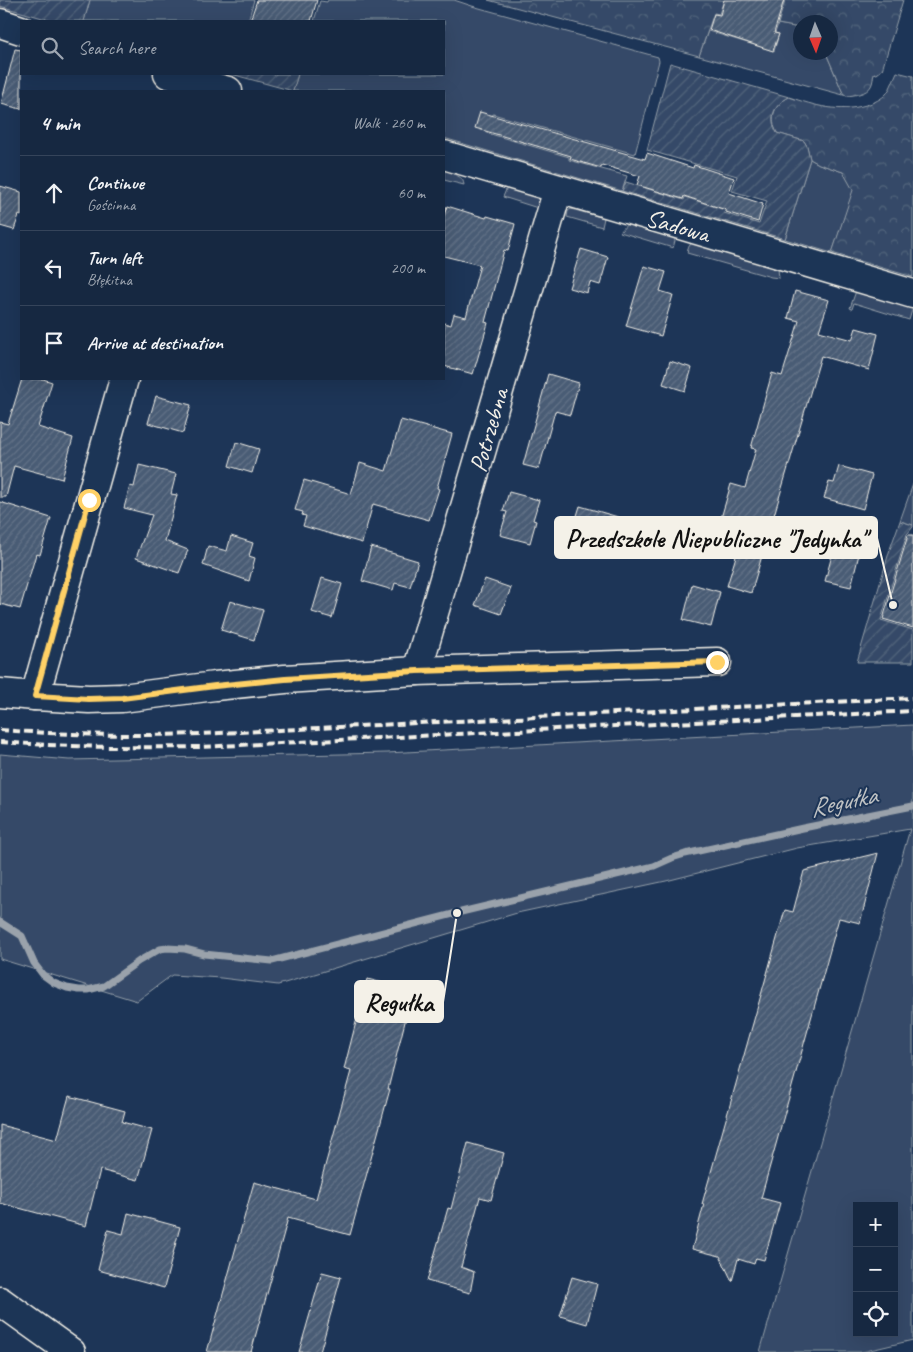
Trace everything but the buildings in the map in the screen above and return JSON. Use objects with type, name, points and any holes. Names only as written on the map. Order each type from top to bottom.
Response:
[{"type":"street","points":[[0,23],[20,30]]},
{"type":"street","points":[[171,75],[214,89]]},
{"type":"street","name":"Sadowa","points":[[445,155],[913,294]]},
{"type":"street","name":"Potrzebna","points":[[417,671],[558,190]]},
{"type":"street","points":[[35,696],[124,380]]},
{"type":"street","points":[[0,693],[89,699],[122,698],[285,679],[417,671],[717,662]]},
{"type":"street","points":[[0,1301],[71,1352]]},
{"type":"green space","points":[[0,0],[90,0],[84,20],[49,20],[0,6]]},
{"type":"green space","points":[[90,0],[254,0],[248,20],[84,20]]},
{"type":"green space","points":[[328,0],[454,0],[658,57],[659,61],[635,154],[493,114],[487,133],[569,157],[569,160],[627,176],[622,191],[445,138],[445,90],[293,90],[298,75],[445,75],[445,20],[314,20],[320,1],[327,2]]},
{"type":"green space","points":[[488,0],[724,0],[719,14],[714,13],[699,56]]},
{"type":"green space","points":[[785,0],[903,0],[882,70],[877,74],[874,73],[869,89],[853,95],[847,96],[843,93],[829,60],[838,60],[838,15],[793,15],[793,27],[778,24]]},
{"type":"green space","points":[[778,24],[793,27],[793,60],[829,60],[843,93],[847,96],[699,56],[708,31],[774,51],[779,34],[775,33]]},
{"type":"green space","points":[[670,63],[789,97],[774,112],[774,127],[777,133],[804,141],[810,159],[785,239],[622,191],[626,182],[684,200],[685,197],[725,210],[724,213],[759,224],[767,201],[732,191],[737,176],[647,150]]},
{"type":"green space","points":[[897,72],[913,76],[913,277],[832,253],[853,190],[843,172],[810,159],[804,141],[777,133],[773,122],[774,112],[789,97],[818,106],[836,108],[856,107],[872,103],[887,93]]},
{"type":"green space","points":[[235,75],[298,75],[293,90]]},
{"type":"green space","points":[[810,159],[843,172],[854,190],[832,253],[785,239]]},
{"type":"green space","points":[[445,168],[463,180],[464,185],[445,180]]},
{"type":"green space","points":[[508,185],[543,199],[541,209],[503,197]]},
{"type":"green space","points":[[571,209],[604,218],[602,227],[567,217],[568,211]]},
{"type":"green space","points":[[628,223],[674,236],[673,248],[620,232]]},
{"type":"green space","points":[[692,242],[774,264],[778,269],[779,278],[687,253]]},
{"type":"green space","points":[[856,291],[913,307],[909,320],[854,303],[852,309],[850,308]]},
{"type":"green space","points":[[913,484],[913,525],[900,521]]},
{"type":"green space","points":[[900,521],[913,525],[913,527],[907,534],[881,620],[913,630],[913,662],[857,662],[890,549]]},
{"type":"green space","points":[[913,725],[913,1340],[862,1352],[760,1352],[910,829],[797,848],[666,881],[517,913],[278,985],[221,978],[172,975],[137,1001],[0,959],[0,754],[69,760],[387,753]]},
{"type":"waterway","name":"Regułka","points":[[0,922],[22,936],[34,963],[43,975],[54,983],[67,988],[88,990],[104,986],[139,961],[160,949],[185,949],[204,954],[272,961],[457,913],[654,866],[685,854],[913,806]]},
{"type":"railway","points":[[0,730],[100,735],[200,734],[913,698]]},
{"type":"railway","points":[[0,742],[100,747],[200,747],[913,711]]},
{"type":"place","name":"Przedszkole Niepubliczne \"Jedynka\"","points":[[893,605]]},
{"type":"place","name":"Regułka","points":[[457,913]]},
{"type":"route","points":[[89,500],[35,696],[89,699],[122,698],[285,679],[417,671],[717,662]]}]
